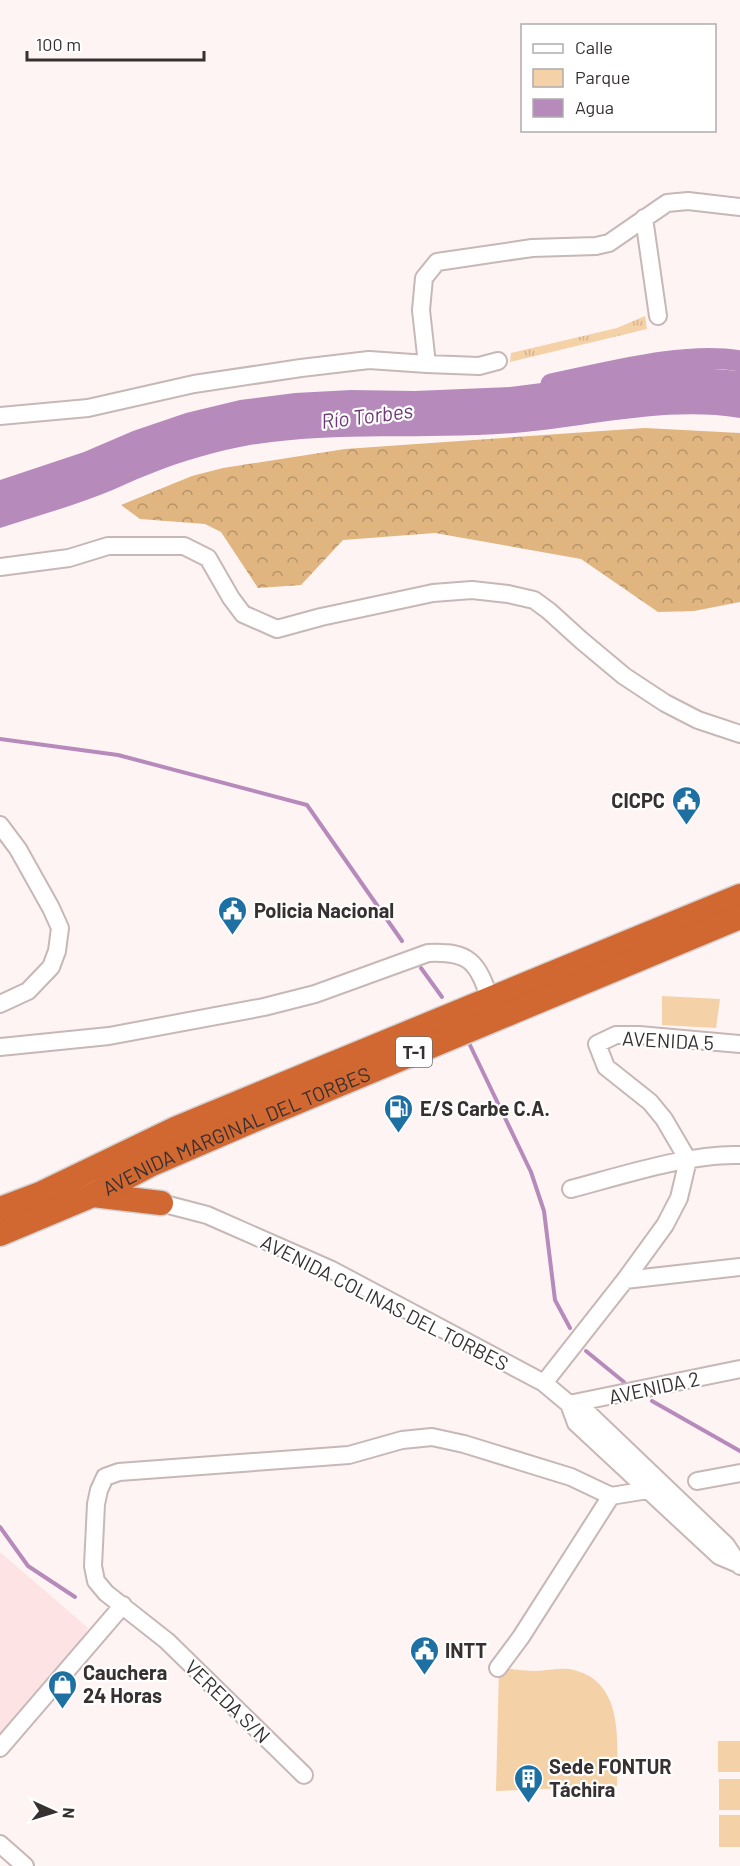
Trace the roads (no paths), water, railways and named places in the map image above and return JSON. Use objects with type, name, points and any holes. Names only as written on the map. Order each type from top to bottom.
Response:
[{"type":"highway","name":"AVENIDA MARGINAL DEL TORBES","points":[[0,1234],[93,1196],[152,1164],[494,1008],[547,977],[740,896]]},
{"type":"highway","name":"AVENIDA MARGINAL DEL TORBES","points":[[0,1209],[40,1194],[177,1128],[740,917]]},
{"type":"highway","points":[[152,1164],[149,1178],[153,1194],[161,1203]]},
{"type":"highway","points":[[93,1196],[161,1203]]},
{"type":"street","points":[[428,364],[421,310],[424,278],[436,262],[532,248],[596,246],[615,239],[667,203],[688,201],[740,207]]},
{"type":"street","points":[[644,218],[658,316]]},
{"type":"street","points":[[0,416],[88,408],[194,384],[369,360],[479,366],[498,361]]},
{"type":"street","points":[[0,567],[69,558],[108,546],[184,546],[208,558],[243,614],[277,629],[321,617],[434,593],[472,590],[508,594],[534,600],[624,676],[665,703],[698,720],[740,734]]},
{"type":"street","points":[[0,825],[18,849],[60,928],[57,951],[51,967],[28,991],[0,1004]]},
{"type":"street","points":[[0,1047],[110,1036],[264,1007],[315,994],[428,953],[447,952],[464,956],[480,972],[494,1008]]},
{"type":"street","name":"AVENIDA 5","points":[[688,1160],[664,1119],[650,1102],[606,1067],[597,1044],[615,1035],[639,1035],[740,1044]]},
{"type":"street","points":[[572,1189],[688,1160],[740,1155]]},
{"type":"street","points":[[544,1383],[625,1280],[665,1224],[679,1198],[688,1160]]},
{"type":"street","name":"AVENIDA COLINAS DEL TORBES","points":[[161,1203],[207,1215],[332,1270],[544,1383],[569,1404],[589,1414],[726,1545],[739,1565]]},
{"type":"street","points":[[625,1280],[740,1267]]},
{"type":"street","name":"AVENIDA 2","points":[[569,1404],[740,1369]]},
{"type":"street","name":"AVENIDA COLINAS DEL TORBES","points":[[569,1404],[576,1423],[719,1556],[739,1565]]},
{"type":"street","name":"VEREDA S/N","points":[[304,1775],[167,1641],[106,1593],[96,1581],[93,1566],[96,1504],[105,1477],[119,1472],[349,1455],[402,1440],[432,1437],[464,1444],[571,1477],[611,1496]]},
{"type":"street","points":[[697,1481],[740,1473]]},
{"type":"street","points":[[498,1668],[521,1637],[611,1496],[648,1490]]},
{"type":"street","points":[[0,1748],[123,1605]]},
{"type":"street","points":[[0,1844],[25,1866]]},
{"type":"water","points":[[687,367],[740,371],[740,418],[683,414],[514,433],[316,438],[250,445],[187,461],[144,476],[88,500],[0,528],[0,480],[84,452],[133,431],[186,413],[240,400],[295,393],[351,390],[415,391],[510,387],[651,369]]},
{"type":"waterway","name":"Río Torbes","points":[[551,384],[671,361],[695,359],[740,361]]},
{"type":"waterway","points":[[0,739],[118,755],[307,805],[402,941]]},
{"type":"waterway","points":[[421,968],[442,997]]},
{"type":"waterway","points":[[468,1041],[531,1172],[544,1211],[555,1300],[570,1328]]},
{"type":"waterway","points":[[586,1351],[624,1382]]},
{"type":"waterway","points":[[652,1401],[740,1451]]},
{"type":"waterway","points":[[0,1527],[28,1566],[75,1597]]},
{"type":"place","name":"CICPC","points":[[686,826]]},
{"type":"place","name":"Policia Nacional","points":[[233,936]]},
{"type":"place","name":"E/S Carbe C.A.","points":[[399,1134]]},
{"type":"place","name":"INTT","points":[[424,1676]]},
{"type":"place","name":"Cauchera 24 Horas","points":[[62,1710]]},
{"type":"place","name":"Sede FONTUR Táchira","points":[[528,1804]]}]
